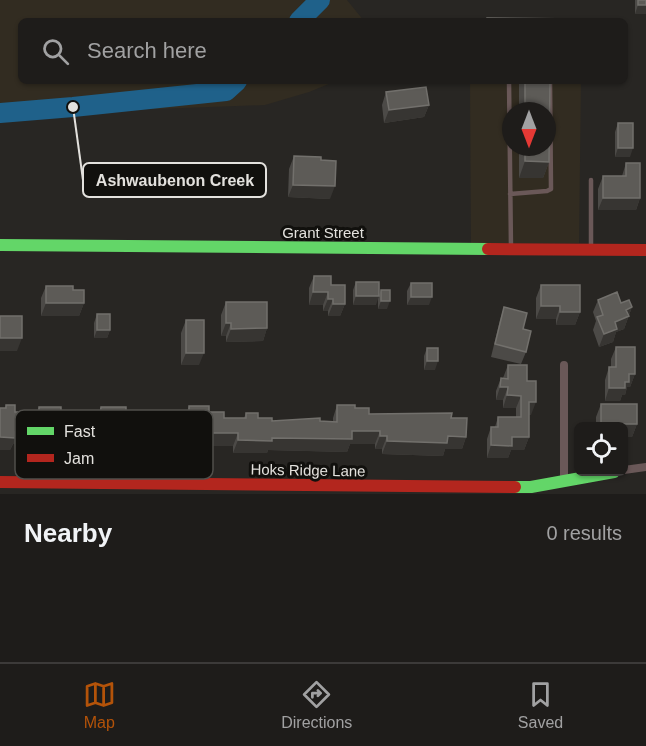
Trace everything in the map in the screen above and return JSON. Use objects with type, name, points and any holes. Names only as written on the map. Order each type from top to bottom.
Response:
[{"type":"street","name":"Grant Street","points":[[0,245],[646,250]]},
{"type":"street","points":[[564,364],[564,482]]},
{"type":"street","points":[[628,469],[646,467]]},
{"type":"street","name":"Hoks Ridge Lane","points":[[0,482],[149,489],[531,487],[592,476]]},
{"type":"lane","points":[[509,84],[511,249]]},
{"type":"lane","points":[[510,194],[551,189],[550,84]]},
{"type":"lane","points":[[591,180],[591,249]]},
{"type":"shaded area","points":[[0,0],[347,0],[362,18],[18,18],[18,84],[329,84],[265,105],[156,109],[0,106]]},
{"type":"shaded area","points":[[470,84],[581,84],[579,243],[471,243]]},
{"type":"building","points":[[638,0],[646,0],[646,5],[638,5]]},
{"type":"building","points":[[525,84],[550,84],[550,102],[525,102]]},
{"type":"building","points":[[426,87],[429,105],[389,110],[386,92]]},
{"type":"building","points":[[618,123],[633,123],[633,148],[618,148]]},
{"type":"building","points":[[294,156],[321,157],[321,160],[336,161],[335,186],[293,185]]},
{"type":"building","points":[[525,156],[549,156],[549,162],[525,161]]},
{"type":"building","points":[[626,163],[640,163],[640,198],[603,198],[603,176],[626,176]]},
{"type":"building","points":[[314,276],[331,276],[331,285],[345,285],[345,304],[333,304],[333,299],[328,299],[328,292],[313,292]]},
{"type":"building","points":[[356,282],[379,282],[379,296],[356,296]]},
{"type":"building","points":[[411,283],[432,283],[432,297],[411,297]]},
{"type":"building","points":[[541,285],[580,285],[580,312],[560,312],[560,306],[541,306]]},
{"type":"building","points":[[46,286],[73,286],[73,290],[84,290],[84,303],[46,303]]},
{"type":"building","points":[[381,290],[390,290],[390,301],[381,301]]},
{"type":"building","points":[[617,292],[621,303],[629,300],[632,307],[626,310],[629,316],[615,322],[617,329],[604,334],[597,317],[603,315],[598,300]]},
{"type":"building","points":[[226,302],[267,302],[267,328],[231,329],[231,323],[226,323]]},
{"type":"building","points":[[504,307],[527,313],[523,329],[531,331],[526,352],[495,344]]},
{"type":"building","points":[[97,314],[110,314],[110,330],[97,330]]},
{"type":"building","points":[[0,316],[22,316],[22,338],[0,338]]},
{"type":"building","points":[[186,320],[204,320],[204,353],[186,353]]},
{"type":"building","points":[[616,347],[635,347],[635,374],[629,374],[629,382],[625,382],[625,388],[609,388],[609,367],[616,367]]},
{"type":"building","points":[[427,348],[438,348],[438,361],[427,361]]},
{"type":"building","points":[[508,365],[527,365],[527,381],[536,381],[536,402],[529,402],[529,437],[512,437],[512,446],[491,445],[491,427],[498,427],[498,417],[521,417],[521,396],[507,395],[508,387],[500,387],[501,378],[508,379]]},
{"type":"building","points":[[601,404],[637,404],[637,424],[601,422]]},
{"type":"building","points":[[6,405],[15,405],[15,438],[0,437],[0,408],[6,408]]},
{"type":"building","points":[[337,405],[369,408],[369,414],[452,413],[451,418],[467,418],[466,437],[448,436],[447,443],[387,441],[387,436],[380,436],[380,431],[352,431],[352,439],[272,438],[272,441],[238,440],[238,433],[213,433],[213,412],[224,412],[224,418],[246,418],[246,413],[258,413],[258,418],[272,418],[272,421],[320,418],[320,421],[337,422]]},
{"type":"building","points":[[189,406],[209,406],[209,410],[189,410]]},
{"type":"building","points":[[39,407],[61,407],[61,410],[39,410]]},
{"type":"building","points":[[101,407],[126,407],[126,410],[101,410]]},
{"type":"waterway","points":[[302,18],[320,0]]},
{"type":"waterway","points":[[0,113],[226,91],[234,84]]},
{"type":"traffic: fast","points":[[0,245],[488,249]]},
{"type":"traffic: fast","points":[[515,487],[531,487],[592,476]]},
{"type":"traffic: jam","points":[[488,249],[646,250]]},
{"type":"traffic: jam","points":[[0,482],[515,487]]},
{"type":"place","name":"Ashwaubenon Creek","points":[[73,107]]}]
